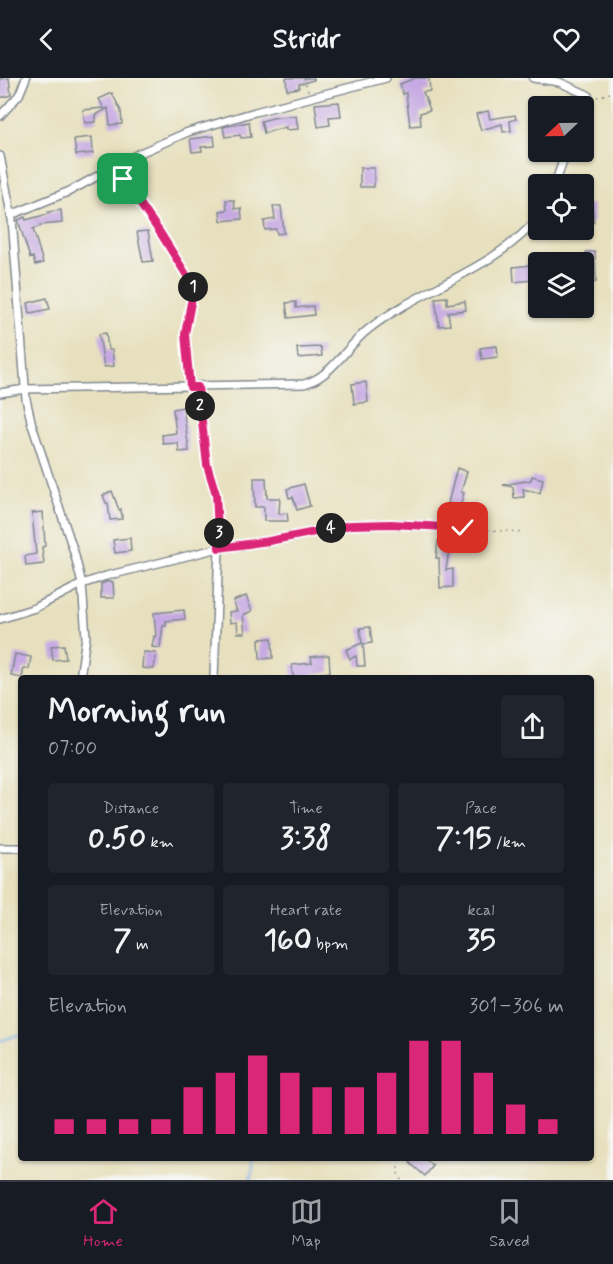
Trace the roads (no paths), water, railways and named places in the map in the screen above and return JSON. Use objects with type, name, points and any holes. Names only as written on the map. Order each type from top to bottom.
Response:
[{"type":"street","points":[[0,116],[19,95],[26,78]]},
{"type":"street","points":[[11,215],[70,191],[167,140],[209,125],[386,78]]},
{"type":"street","points":[[533,78],[559,82],[588,96]]},
{"type":"street","points":[[0,156],[11,215],[25,389],[32,425],[74,552],[82,584],[86,637],[80,675]]},
{"type":"street","points":[[0,393],[25,389],[304,384],[316,380],[368,329],[496,254],[528,227]]},
{"type":"street","points":[[0,619],[35,608],[82,584],[106,576],[219,548],[351,525],[391,524],[463,528]]},
{"type":"street","points":[[213,675],[219,548]]},
{"type":"street","points":[[0,848],[18,848]]},
{"type":"waterway","points":[[0,1041],[18,1035]]},
{"type":"waterway","points":[[250,1180],[252,1161]]}]
